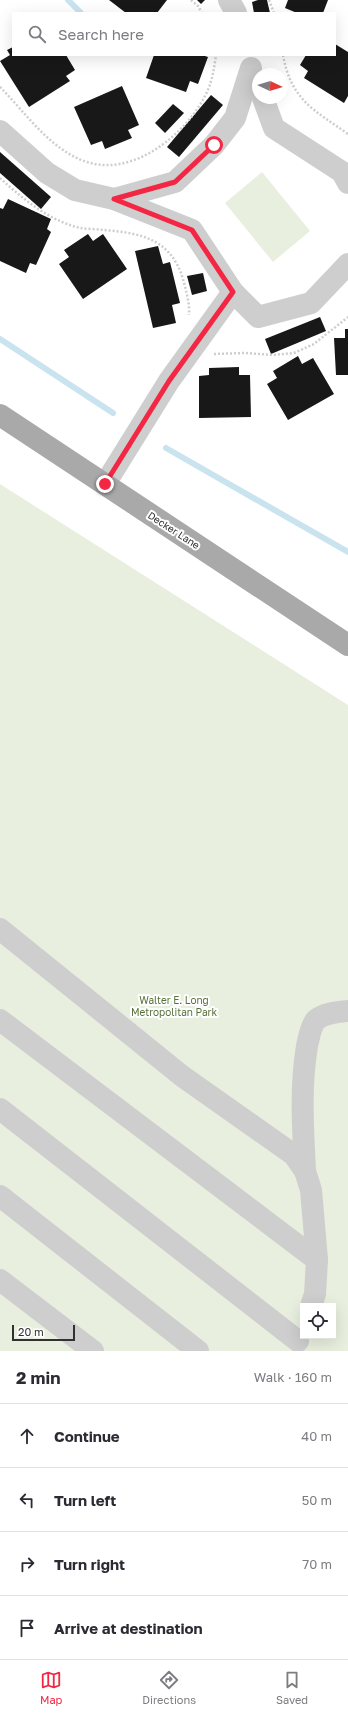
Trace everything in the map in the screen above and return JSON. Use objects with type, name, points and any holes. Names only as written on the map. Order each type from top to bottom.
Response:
[{"type":"main road","name":"Decker Lane","points":[[0,415],[348,645]]},
{"type":"lane","points":[[229,0],[235,12]]},
{"type":"lane","points":[[114,199],[175,182],[214,145],[235,118],[252,70]]},
{"type":"lane","points":[[264,104],[274,128],[342,172],[348,183]]},
{"type":"lane","points":[[0,131],[47,173],[75,190],[114,199],[192,230],[233,292],[258,317],[311,303],[348,264]]},
{"type":"lane","points":[[105,484],[169,381],[233,292]]},
{"type":"lane","points":[[0,929],[182,1076],[294,1155],[305,1171]]},
{"type":"lane","points":[[312,1303],[315,1294],[318,1260],[311,1190],[305,1171],[302,1106],[303,1067],[310,1031],[316,1020],[332,1013],[348,1011]]},
{"type":"lane","points":[[0,1020],[318,1260]]},
{"type":"lane","points":[[0,1109],[299,1340]]},
{"type":"lane","points":[[0,1196],[198,1351]]},
{"type":"lane","points":[[0,1280],[93,1351]]},
{"type":"path","points":[[191,0],[198,6],[201,12]]},
{"type":"path","points":[[269,0],[274,12]]},
{"type":"path","points":[[0,87],[54,143],[87,162],[113,165],[130,162],[149,154],[164,144],[177,132],[193,114],[205,96],[213,74],[216,56]]},
{"type":"path","points":[[283,56],[289,78],[307,106],[348,134]]},
{"type":"path","points":[[0,178],[36,209],[58,220],[80,228],[122,232],[142,236],[156,242],[170,252],[180,270],[190,308],[189,321]]},
{"type":"path","points":[[212,347],[213,354],[245,353],[273,355],[294,353],[314,344],[348,317]]},
{"type":"green space","points":[[262,172],[310,231],[273,262],[225,203]]},
{"type":"green space","name":"Walter E. Long Metropolitan Park","points":[[0,484],[348,705],[348,1351],[0,1351]]},
{"type":"building","points":[[109,0],[167,0],[158,12],[125,12]]},
{"type":"building","points":[[197,0],[205,0],[201,4]]},
{"type":"building","points":[[267,0],[270,12],[254,12],[252,2]]},
{"type":"building","points":[[288,0],[328,0],[323,12],[295,12],[285,8]]},
{"type":"building","points":[[336,45],[348,52],[348,96],[344,103],[304,78],[308,71],[300,65],[305,56],[336,56]]},
{"type":"building","points":[[12,48],[12,56],[67,56],[75,70],[66,76],[70,81],[29,107],[0,61],[10,55],[7,50]]},
{"type":"building","points":[[154,56],[208,57],[198,84],[190,81],[186,92],[146,78]]},
{"type":"building","points":[[122,86],[139,125],[128,130],[132,138],[105,149],[102,141],[91,145],[74,107]]},
{"type":"building","points":[[211,95],[223,105],[179,157],[167,147]]},
{"type":"building","points":[[173,104],[184,113],[165,133],[155,123]]},
{"type":"building","points":[[0,152],[51,197],[41,209],[0,173]]},
{"type":"building","points":[[8,199],[51,219],[47,229],[51,232],[36,265],[30,263],[26,273],[0,261],[0,208],[3,209]]},
{"type":"building","points":[[88,234],[93,241],[103,234],[127,269],[83,299],[59,264],[69,257],[64,250]]},
{"type":"building","points":[[158,246],[163,264],[170,262],[180,303],[172,305],[176,323],[153,328],[135,251]]},
{"type":"building","points":[[203,273],[207,291],[192,295],[187,276]]},
{"type":"building","points":[[320,317],[326,331],[271,354],[265,339]]},
{"type":"building","points":[[345,329],[348,329],[348,375],[336,375],[334,338],[345,338]]},
{"type":"building","points":[[298,356],[302,364],[313,358],[334,394],[288,420],[267,384],[277,378],[273,371]]},
{"type":"building","points":[[239,367],[239,375],[250,375],[251,417],[199,418],[199,376],[209,375],[209,368]]},
{"type":"waterway","points":[[68,0],[80,12]]},
{"type":"waterway","points":[[0,339],[113,413]]},
{"type":"waterway","points":[[166,448],[348,552]]},
{"type":"route","points":[[105,484],[169,381],[233,292],[192,230],[114,199],[175,182],[214,145]]}]
